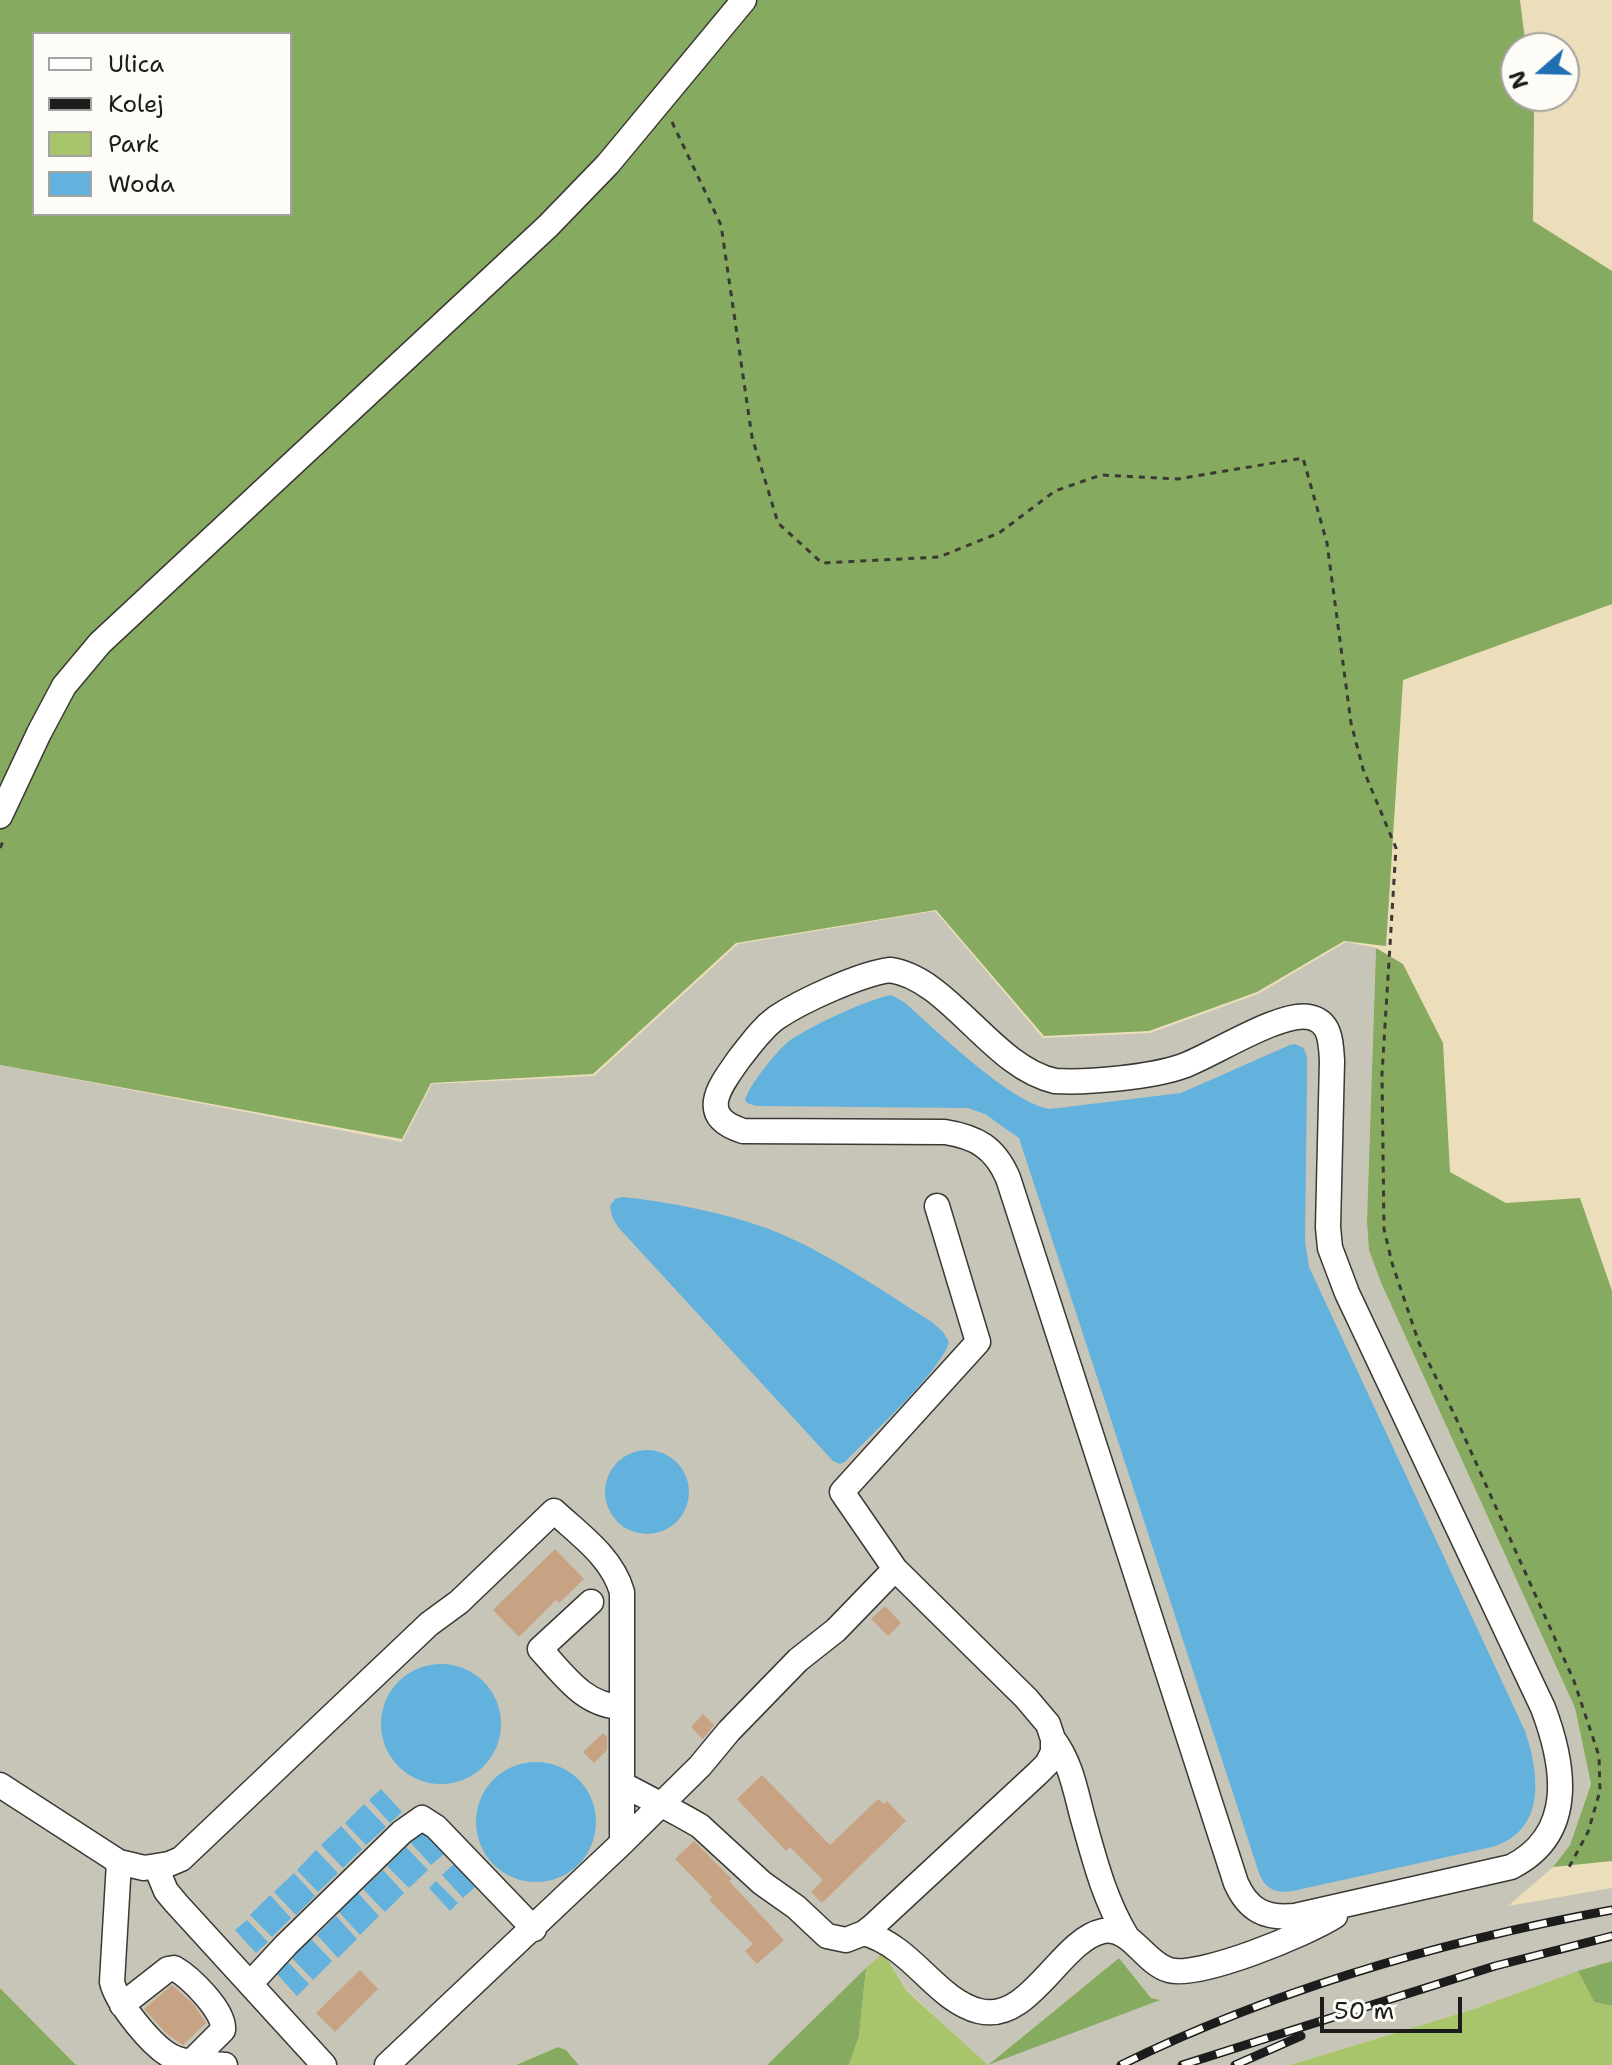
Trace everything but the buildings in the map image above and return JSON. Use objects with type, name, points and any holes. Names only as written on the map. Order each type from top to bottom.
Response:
[{"type":"street","points":[[0,816],[64,686],[100,643],[548,226],[608,164],[744,0]]},
{"type":"street","points":[[864,1933],[897,1948],[958,2000],[981,2012],[993,2013],[1005,2009],[1025,1996],[1090,1936],[1111,1931],[1127,1937],[1161,1967],[1171,1971],[1193,1971],[1306,1931],[1337,1915],[1346,1905],[1511,1867],[1528,1858],[1542,1845],[1553,1826],[1560,1781],[1554,1744],[1543,1708],[1347,1293],[1330,1248],[1332,1061],[1328,1032],[1321,1022],[1309,1016],[1279,1021],[1172,1070],[1067,1082],[1043,1079],[1023,1068],[928,987],[902,971],[890,970],[863,976],[780,1015],[759,1033],[716,1094],[715,1106],[720,1117],[730,1126],[757,1131],[945,1132],[984,1144],[1002,1165],[1241,1895],[1257,1912],[1281,1918],[1346,1905]]},
{"type":"street","points":[[937,1206],[978,1342],[842,1492],[895,1569],[1026,1698],[1048,1724],[1071,1775],[1102,1887],[1127,1937]]},
{"type":"street","points":[[0,1785],[119,1862],[130,1866],[156,1867],[181,1859],[429,1624],[459,1602],[554,1511],[594,1547],[619,1579],[624,1603],[622,1843]]},
{"type":"street","points":[[387,2065],[534,1929],[661,1805],[798,1660],[836,1630],[895,1569]]},
{"type":"street","points":[[591,1602],[540,1649],[592,1701],[622,1707]]},
{"type":"street","points":[[622,1784],[712,1835],[762,1883],[796,1907],[827,1936],[846,1940],[864,1933],[1038,1773],[1053,1752],[1053,1739]]},
{"type":"street","points":[[250,1984],[294,1936],[408,1827],[422,1818],[432,1822],[534,1929]]},
{"type":"street","points":[[119,1862],[112,1982],[115,1994],[169,2056],[191,2062],[225,2065]]},
{"type":"street","points":[[156,1867],[166,1891],[250,1984],[312,2062]]},
{"type":"street","points":[[122,2005],[168,1969],[174,1968],[183,1974],[218,2010],[224,2024],[223,2030],[191,2062]]},
{"type":"path","points":[[662,100],[721,225],[752,437],[778,523],[822,563],[939,557],[999,533],[1055,491],[1101,475],[1178,479],[1303,458],[1327,543],[1351,723],[1363,769],[1396,848],[1382,1074],[1384,1229],[1419,1343],[1462,1429],[1574,1681],[1599,1756],[1600,1791],[1588,1832],[1568,1869]]},
{"type":"shaded area","points":[[935,911],[1043,1038],[1150,1033],[1258,994],[1346,942],[1376,948],[1367,1220],[1382,1285],[1575,1708],[1591,1784],[1570,1845],[1553,1867],[1508,1906],[1612,1888],[1612,1961],[1474,2009],[1290,2065],[987,2065],[907,1990],[883,1954],[767,2065],[579,2065],[566,2050],[558,2047],[516,2065],[76,2065],[0,1988],[0,1065],[402,1142],[432,1084],[594,1076],[738,944]],"holes":[[[1119,1958],[1151,1998],[1158,2000],[990,2063]]]},
{"type":"green space","points":[[0,0],[1520,0],[1524,32],[1500,32],[1500,112],[1534,112],[1533,221],[1612,271],[1612,604],[1403,680],[1386,946],[1344,941],[1257,992],[1149,1031],[1044,1036],[936,910],[736,943],[593,1074],[431,1083],[402,1139],[0,1065]]},
{"type":"green space","points":[[1376,948],[1403,964],[1443,1043],[1450,1172],[1506,1203],[1580,1198],[1612,1291],[1612,1861],[1553,1867],[1570,1845],[1591,1784],[1575,1708],[1382,1285],[1369,1250],[1367,1220]]},
{"type":"green space","points":[[883,1953],[907,1991],[988,2065],[849,2065],[859,2036],[866,1968]]},
{"type":"green space","points":[[1119,1958],[1151,1998],[1160,2000],[988,2065]]},
{"type":"green space","points":[[1612,1961],[1612,2006],[1594,2002],[1578,1971]]},
{"type":"green space","points":[[866,1968],[859,2036],[849,2065],[767,2065]]},
{"type":"green space","points":[[1578,1971],[1594,2002],[1612,2006],[1612,2065],[1290,2065],[1474,2009]]},
{"type":"green space","points":[[0,1988],[76,2065],[0,2065]]},
{"type":"green space","points":[[558,2047],[566,2050],[579,2065],[516,2065]]},
{"type":"water","points":[[891,995],[904,1002],[995,1080],[1015,1094],[1050,1109],[1181,1093],[1290,1045],[1304,1048],[1307,1057],[1305,1241],[1309,1267],[1525,1731],[1534,1765],[1534,1800],[1522,1828],[1510,1839],[1492,1847],[1293,1891],[1276,1891],[1264,1883],[1019,1138],[985,1114],[968,1108],[756,1106],[745,1100],[764,1069],[789,1041],[839,1014]]},
{"type":"water","points":[[622,1197],[731,1217],[809,1247],[932,1322],[949,1342],[944,1354],[919,1386],[846,1461],[840,1464],[833,1461],[618,1227],[610,1206],[615,1199]]},
{"type":"water","points":[[639,1450],[655,1450],[671,1457],[682,1468],[689,1492],[686,1508],[677,1522],[655,1534],[639,1534],[623,1527],[612,1516],[605,1500],[605,1484],[612,1468],[623,1457]]},
{"type":"water","points":[[441,1664],[464,1669],[483,1682],[496,1701],[501,1724],[496,1747],[483,1766],[464,1779],[441,1784],[418,1779],[399,1766],[386,1747],[381,1724],[386,1701],[399,1682],[418,1669]]},
{"type":"water","points":[[536,1762],[559,1767],[578,1780],[591,1799],[596,1822],[591,1845],[578,1864],[559,1877],[536,1882],[513,1877],[494,1864],[481,1845],[476,1822],[481,1799],[494,1780],[513,1767]]},
{"type":"water","points":[[381,1789],[402,1812],[390,1823],[369,1800]]},
{"type":"water","points":[[364,1804],[386,1827],[366,1845],[345,1823]]},
{"type":"water","points":[[341,1826],[362,1849],[343,1868],[321,1845]]},
{"type":"water","points":[[422,1831],[444,1854],[431,1865],[410,1842]]},
{"type":"water","points":[[406,1847],[428,1870],[409,1888],[387,1866]]},
{"type":"water","points":[[316,1850],[338,1873],[318,1892],[297,1870]]},
{"type":"water","points":[[454,1864],[475,1887],[463,1898],[442,1875]]},
{"type":"water","points":[[383,1870],[404,1893],[385,1912],[363,1889]]},
{"type":"water","points":[[294,1873],[315,1896],[296,1915],[274,1892]]},
{"type":"water","points":[[436,1881],[458,1903],[450,1911],[429,1888]]},
{"type":"water","points":[[358,1893],[379,1916],[360,1935],[339,1912]]},
{"type":"water","points":[[270,1895],[291,1918],[272,1937],[250,1915]]},
{"type":"water","points":[[336,1916],[357,1939],[338,1958],[317,1935]]},
{"type":"water","points":[[247,1920],[268,1942],[256,1953],[235,1930]]},
{"type":"water","points":[[311,1939],[332,1961],[313,1980],[292,1958]]},
{"type":"water","points":[[288,1962],[309,1984],[297,1996],[276,1973]]},
{"type":"railway","points":[[1121,2065],[1239,2013],[1361,1971],[1485,1937],[1612,1910]]},
{"type":"railway","points":[[1182,2065],[1495,1966],[1612,1936]]},
{"type":"railway","points":[[1235,2065],[1301,2036]]}]
